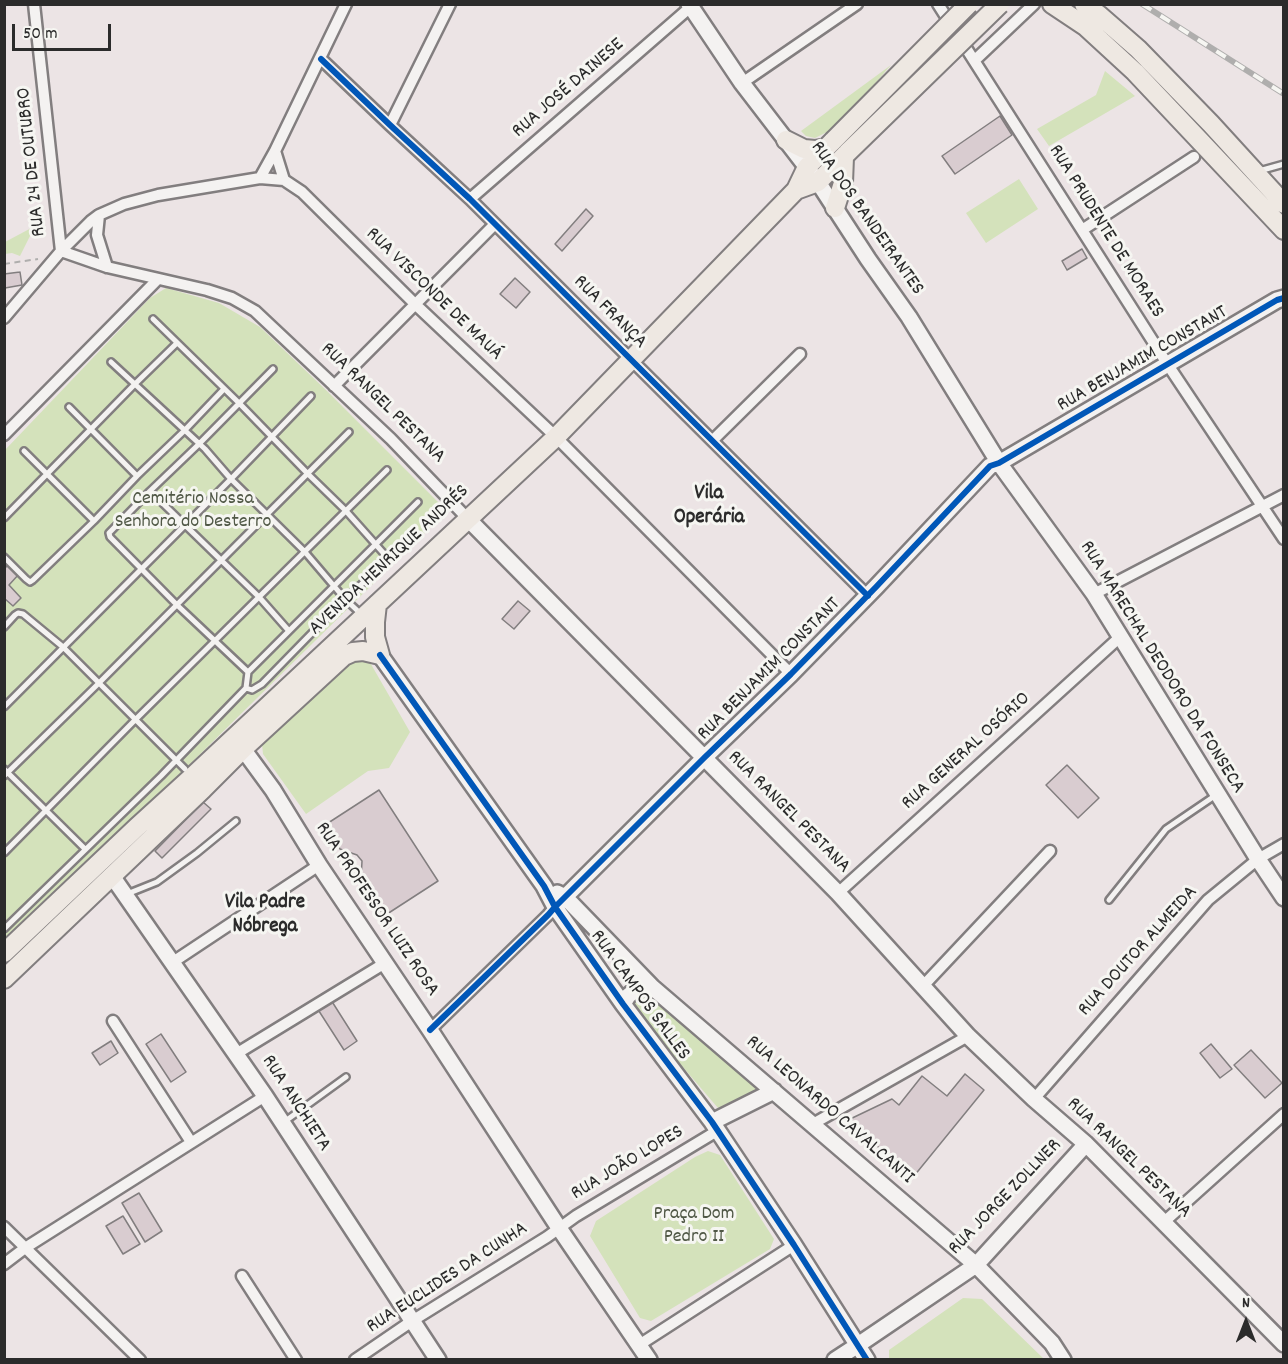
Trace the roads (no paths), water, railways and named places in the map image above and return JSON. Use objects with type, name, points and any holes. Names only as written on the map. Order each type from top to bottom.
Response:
[{"type":"main road","name":"AVENIDA HENRIQUE ANDRÉS","points":[[4,979],[204,789],[238,744],[364,616],[556,437],[796,190],[807,167],[969,4]]},
{"type":"main road","points":[[818,182],[1000,4]]},
{"type":"main road","points":[[1052,4],[1085,26],[1135,72],[1284,230]]},
{"type":"main road","points":[[1084,4],[1138,49],[1284,204]]},
{"type":"main road","name":"RUA DOS BANDEIRANTES","points":[[691,5],[742,83],[818,182],[909,317],[999,463]]},
{"type":"main road","points":[[786,140],[804,149],[815,150],[830,145]]},
{"type":"main road","points":[[835,208],[843,183],[845,155]]},
{"type":"main road","name":"AVENIDA HENRIQUE ANDRÉS","points":[[796,190],[818,182]]},
{"type":"main road","name":"RUA BENJAMIM CONSTANT","points":[[560,902],[868,596],[990,466],[999,463],[1284,298]]},
{"type":"main road","name":"RUA MARECHAL DEODORO DA FONSECA","points":[[999,463],[1094,594],[1284,898]]},
{"type":"main road","name":"RUA RANGEL PESTANA","points":[[468,519],[838,893],[968,1036],[1034,1099],[1086,1144],[1284,1344]]},
{"type":"main road","points":[[377,604],[375,637],[380,655]]},
{"type":"main road","name":"AVENIDA HENRIQUE ANDRÉS","points":[[4,953],[137,827],[344,656],[363,651],[380,655]]},
{"type":"main road","name":"RUA CAMPOS SALLES","points":[[380,655],[544,886],[560,902],[623,1004],[714,1126],[867,1359]]},
{"type":"main road","name":"RUA PROFESSOR LUIZ ROSA","points":[[238,744],[273,790],[319,865],[559,1228],[649,1359]]},
{"type":"main road","points":[[112,876],[111,864],[137,827]]},
{"type":"main road","name":"RUA ANCHIETA","points":[[112,876],[266,1096],[438,1359]]},
{"type":"main road","name":"RUA LEONARDO CAVALCANTI","points":[[560,902],[652,987],[976,1265],[1052,1343],[1063,1359]]},
{"type":"main road","points":[[623,1004],[628,996],[638,988],[652,987]]},
{"type":"main road","points":[[714,1126],[774,1091]]},
{"type":"main road","name":"RUA JORGE ZOLLNER","points":[[835,1359],[858,1346],[976,1265],[1086,1144]]},
{"type":"street","name":"RUA 24 DE OUTUBRO","points":[[34,4],[60,253],[158,279]]},
{"type":"street","points":[[260,178],[321,59],[346,4]]},
{"type":"street","points":[[390,125],[450,4]]},
{"type":"street","points":[[742,83],[857,4]]},
{"type":"street","points":[[975,60],[1034,4]]},
{"type":"street","name":"RUA JOSÉ DAINESE","points":[[470,199],[691,5]]},
{"type":"street","name":"RUA PRUDENTE DE MORAES","points":[[943,6],[1168,365],[1284,539]]},
{"type":"street","name":"RUA FRANÇA","points":[[321,59],[470,199],[868,596]]},
{"type":"street","points":[[4,318],[60,253],[91,220],[99,215],[124,204],[158,195],[260,178],[284,180],[275,152]]},
{"type":"street","points":[[1082,230],[1194,157]]},
{"type":"street","name":"RUA VISCONDE DE MAUÁ","points":[[284,180],[302,192],[415,304],[556,437],[791,674]]},
{"type":"street","points":[[99,215],[97,235],[107,267]]},
{"type":"street","points":[[334,386],[495,224]]},
{"type":"street","points":[[4,435],[158,279]]},
{"type":"street","name":"RUA RANGEL PESTANA","points":[[158,279],[232,298],[255,311],[391,439],[468,519]]},
{"type":"street","points":[[713,440],[801,354]]},
{"type":"street","points":[[1094,594],[1284,495]]},
{"type":"street","name":"RUA GENERAL OSÓRIO","points":[[838,893],[1120,637]]},
{"type":"street","name":"RUA DOUTOR ALMEIDA","points":[[1034,1099],[1208,900],[1258,859],[1284,844]]},
{"type":"street","points":[[923,986],[1050,851]]},
{"type":"street","points":[[173,962],[319,865]]},
{"type":"street","name":"RUA BENJAMIM CONSTANT","points":[[430,1030],[560,902]]},
{"type":"street","points":[[236,1054],[385,963]]},
{"type":"street","points":[[113,1021],[191,1142]]},
{"type":"street","points":[[811,1125],[968,1036]]},
{"type":"street","points":[[4,1264],[25,1248],[266,1096]]},
{"type":"street","points":[[1164,1222],[1284,1114]]},
{"type":"street","name":"RUA JOÃO LOPES","points":[[559,1228],[714,1126]]},
{"type":"street","points":[[4,1227],[140,1359]]},
{"type":"street","name":"RUA EUCLIDES DA CUNHA","points":[[355,1359],[559,1228]]},
{"type":"street","points":[[639,1345],[794,1245]]},
{"type":"street","points":[[242,1276],[296,1359]]},
{"type":"lane","points":[[1254,172],[1284,164]]},
{"type":"lane","points":[[153,319],[346,511],[386,556],[385,563],[345,599],[262,684],[252,690],[246,688]]},
{"type":"lane","points":[[4,518],[177,344]]},
{"type":"lane","points":[[111,362],[199,444],[305,552],[345,599],[364,616]]},
{"type":"lane","points":[[248,672],[177,605],[110,537],[110,533],[273,369]]},
{"type":"lane","points":[[4,557],[30,582],[94,522],[225,389]]},
{"type":"lane","points":[[4,707],[311,396]]},
{"type":"lane","points":[[69,407],[137,476]]},
{"type":"lane","points":[[85,849],[6,772],[99,683],[349,432]]},
{"type":"lane","points":[[24,451],[94,522]]},
{"type":"lane","points":[[4,853],[387,470]]},
{"type":"lane","points":[[150,491],[259,597],[289,631]]},
{"type":"lane","points":[[4,929],[246,688],[248,672],[418,502]]},
{"type":"lane","points":[[4,627],[15,615],[22,614],[63,647],[185,769]]},
{"type":"lane","points":[[1109,900],[1166,830],[1217,794]]},
{"type":"lane","points":[[125,894],[157,882],[236,821]]},
{"type":"lane","points":[[283,1122],[346,1077]]},
{"type":"railway","points":[[1142,4],[1284,94]]},
{"type":"district","name":"Vila Operária","points":[[709,507]]},
{"type":"district","name":"Vila Padre Nóbrega","points":[[265,916]]},
{"type":"park label","name":"Cemitério Nossa Senhora do Desterro","points":[[193,512]]},
{"type":"park label","name":"Praça Dom Pedro II","points":[[694,1226]]}]
